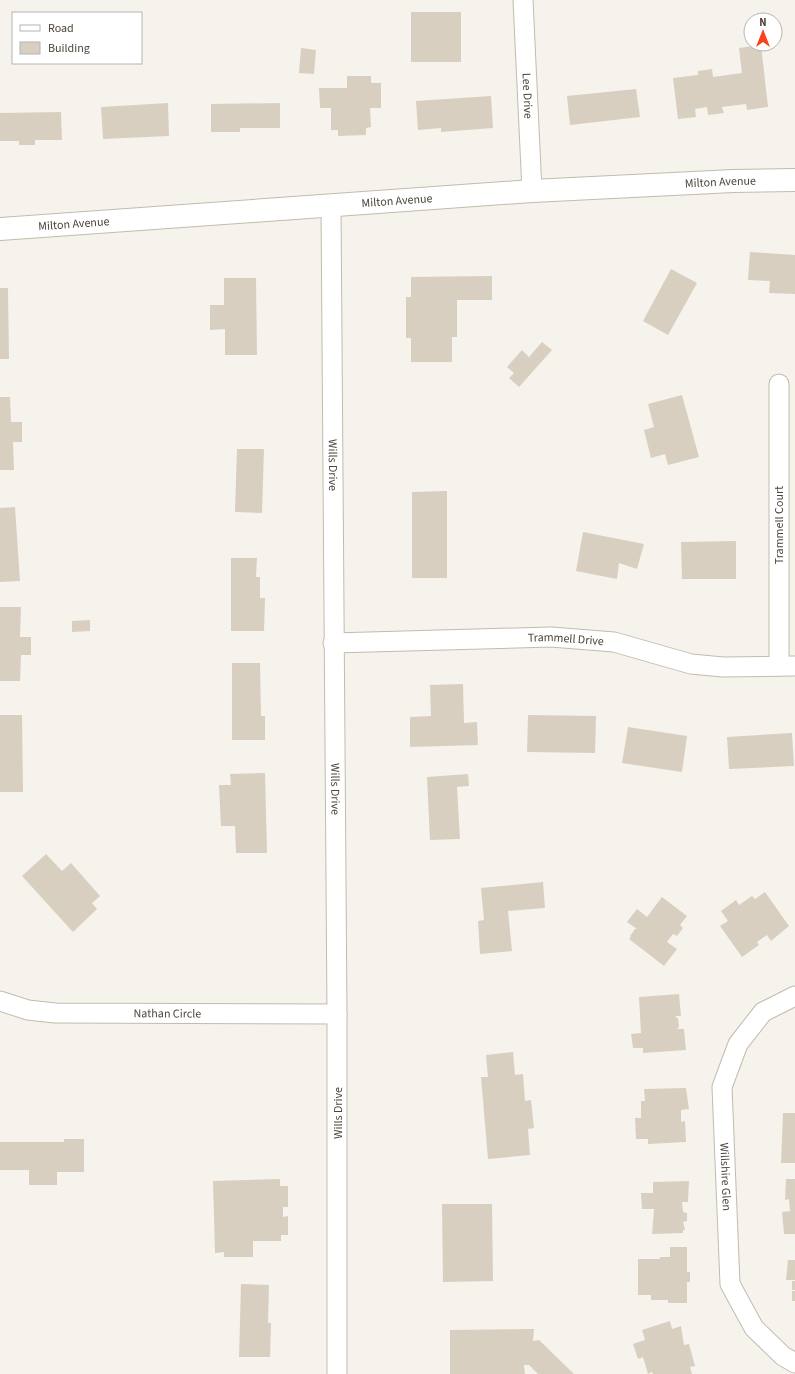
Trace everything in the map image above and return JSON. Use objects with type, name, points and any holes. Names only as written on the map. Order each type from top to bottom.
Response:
[{"type":"street","name":"Lee Drive","points":[[523,0],[532,191]]},
{"type":"street","name":"Milton Avenue","points":[[0,229],[532,191],[733,181],[795,180]]},
{"type":"street","name":"Wills Drive","points":[[331,205],[333,643],[337,1014],[337,1374]]},
{"type":"street","name":"Trammell Court","points":[[779,384],[787,666]]},
{"type":"street","name":"Trammell Drive","points":[[333,643],[551,637],[614,642],[691,664],[723,668],[787,666]]},
{"type":"street","name":"Willshire Glen","points":[[795,996],[764,1012],[742,1038],[738,1044],[722,1087],[730,1284],[754,1328],[783,1356],[795,1363]]},
{"type":"street","name":"Nathan Circle","points":[[0,1001],[28,1010],[55,1013],[337,1014]]},
{"type":"building","points":[[411,12],[461,12],[461,62],[411,62]]},
{"type":"building","points":[[743,47],[743,52],[762,52],[768,107],[747,110],[746,104],[722,107],[724,113],[708,115],[707,107],[695,109],[696,117],[678,119],[673,78],[698,75],[698,71],[712,69],[713,77],[742,73],[739,48]]},
{"type":"building","points":[[301,48],[316,50],[314,74],[299,73]]},
{"type":"building","points":[[347,76],[371,76],[371,83],[381,83],[381,108],[370,108],[371,127],[366,128],[366,135],[338,136],[338,130],[331,130],[331,108],[320,108],[319,88],[347,88]]},
{"type":"building","points":[[636,89],[640,117],[570,125],[567,96]]},
{"type":"building","points":[[491,96],[493,128],[441,132],[441,128],[418,130],[416,101]]},
{"type":"building","points":[[168,103],[169,136],[103,139],[101,107]]},
{"type":"building","points":[[280,103],[280,128],[240,128],[240,132],[211,132],[211,104]]},
{"type":"building","points":[[61,112],[62,140],[35,140],[35,145],[19,145],[19,141],[0,141],[0,113]]},
{"type":"building","points":[[750,252],[795,255],[795,294],[769,293],[770,281],[748,280]]},
{"type":"building","points":[[671,269],[697,283],[668,335],[643,321]]},
{"type":"building","points":[[492,276],[492,300],[457,300],[457,337],[452,337],[452,362],[411,362],[411,338],[406,338],[406,297],[411,297],[411,277]]},
{"type":"building","points":[[224,278],[256,278],[257,355],[225,355],[225,329],[210,330],[210,305],[224,305]]},
{"type":"building","points":[[0,288],[8,288],[9,359],[0,359]]},
{"type":"building","points":[[542,342],[552,350],[519,387],[509,378],[514,373],[507,367],[522,350],[529,357]]},
{"type":"building","points":[[682,395],[699,457],[668,465],[665,454],[651,458],[644,430],[654,427],[648,404]]},
{"type":"building","points":[[0,397],[10,397],[11,422],[22,422],[22,442],[13,442],[14,470],[0,470]]},
{"type":"building","points":[[237,449],[264,449],[262,513],[235,512]]},
{"type":"building","points":[[447,491],[447,578],[412,578],[412,492]]},
{"type":"building","points":[[15,507],[20,581],[0,582],[0,508]]},
{"type":"building","points":[[583,532],[644,544],[637,569],[619,563],[617,579],[576,571]]},
{"type":"building","points":[[736,541],[736,579],[682,579],[681,542]]},
{"type":"building","points":[[231,558],[257,558],[256,577],[260,577],[260,598],[265,598],[264,631],[231,631]]},
{"type":"building","points":[[0,607],[21,607],[20,637],[31,637],[31,655],[21,655],[20,681],[0,681]]},
{"type":"building","points":[[90,620],[90,631],[72,632],[72,621]]},
{"type":"building","points":[[232,663],[260,663],[261,716],[265,716],[265,740],[232,740]]},
{"type":"building","points":[[463,684],[464,723],[477,722],[478,745],[410,747],[410,717],[431,716],[430,685]]},
{"type":"building","points":[[0,715],[22,715],[23,792],[0,792]]},
{"type":"building","points":[[528,715],[596,716],[595,753],[527,752]]},
{"type":"building","points":[[628,727],[687,736],[682,772],[622,763]]},
{"type":"building","points":[[792,733],[794,766],[729,769],[727,737]]},
{"type":"building","points":[[265,773],[267,853],[236,853],[235,826],[221,826],[219,785],[231,785],[230,774]]},
{"type":"building","points":[[468,774],[469,786],[457,787],[460,839],[430,840],[427,777]]},
{"type":"building","points":[[46,854],[62,871],[71,863],[100,896],[92,903],[97,909],[73,932],[22,876]]},
{"type":"building","points":[[543,882],[545,908],[508,911],[512,951],[480,954],[478,921],[484,920],[481,888]]},
{"type":"building","points":[[765,892],[789,926],[771,941],[767,935],[757,942],[759,945],[742,957],[720,926],[728,921],[721,911],[736,900],[739,905],[752,896],[755,899]]},
{"type":"building","points":[[662,897],[687,916],[680,925],[683,928],[677,936],[673,934],[667,942],[677,949],[664,966],[629,939],[635,929],[637,929],[627,922],[637,909],[647,917]]},
{"type":"building","points":[[679,994],[681,1016],[676,1016],[676,1018],[678,1018],[679,1027],[677,1029],[684,1029],[686,1050],[643,1053],[643,1048],[633,1048],[631,1034],[641,1033],[639,997]]},
{"type":"building","points":[[513,1052],[515,1075],[523,1074],[525,1101],[531,1100],[534,1128],[528,1129],[530,1155],[488,1159],[481,1077],[488,1077],[486,1055]]},
{"type":"building","points":[[686,1088],[689,1109],[681,1110],[681,1122],[685,1121],[686,1142],[648,1144],[648,1139],[636,1139],[635,1118],[641,1118],[641,1101],[645,1101],[644,1089]]},
{"type":"building","points":[[783,1113],[795,1113],[795,1163],[781,1163]]},
{"type":"building","points":[[64,1139],[84,1139],[84,1172],[57,1172],[57,1185],[29,1185],[29,1170],[0,1170],[0,1142],[64,1142]]},
{"type":"building","points":[[280,1179],[280,1186],[288,1186],[288,1207],[283,1207],[283,1217],[288,1216],[288,1235],[281,1235],[281,1241],[253,1241],[253,1257],[224,1257],[224,1252],[215,1253],[213,1181]]},
{"type":"building","points":[[786,1179],[795,1179],[795,1234],[784,1234],[782,1212],[790,1211],[789,1199],[785,1200]]},
{"type":"building","points":[[689,1181],[688,1202],[682,1202],[683,1212],[687,1213],[687,1221],[683,1222],[685,1230],[683,1230],[683,1233],[652,1234],[654,1209],[642,1209],[641,1193],[653,1193],[653,1182]]},
{"type":"building","points":[[442,1204],[492,1204],[493,1281],[443,1282]]},
{"type":"building","points":[[670,1247],[687,1247],[687,1272],[690,1272],[690,1282],[687,1282],[687,1303],[668,1303],[668,1300],[651,1300],[651,1295],[638,1295],[638,1259],[660,1259],[660,1257],[670,1257]]},
{"type":"building","points":[[788,1260],[795,1260],[795,1280],[786,1280]]},
{"type":"building","points":[[792,1281],[795,1281],[795,1290],[792,1290]]},
{"type":"building","points":[[241,1284],[269,1285],[268,1323],[271,1323],[270,1357],[239,1357]]},
{"type":"building","points":[[792,1291],[795,1291],[795,1301],[792,1301]]},
{"type":"building","points":[[670,1321],[672,1329],[681,1326],[684,1345],[689,1344],[695,1366],[690,1367],[692,1374],[653,1374],[652,1372],[648,1374],[643,1357],[638,1359],[633,1344],[645,1340],[642,1330]]},
{"type":"building","points":[[534,1329],[533,1341],[539,1340],[574,1374],[538,1374],[529,1365],[524,1365],[525,1374],[450,1374],[450,1330]]}]
